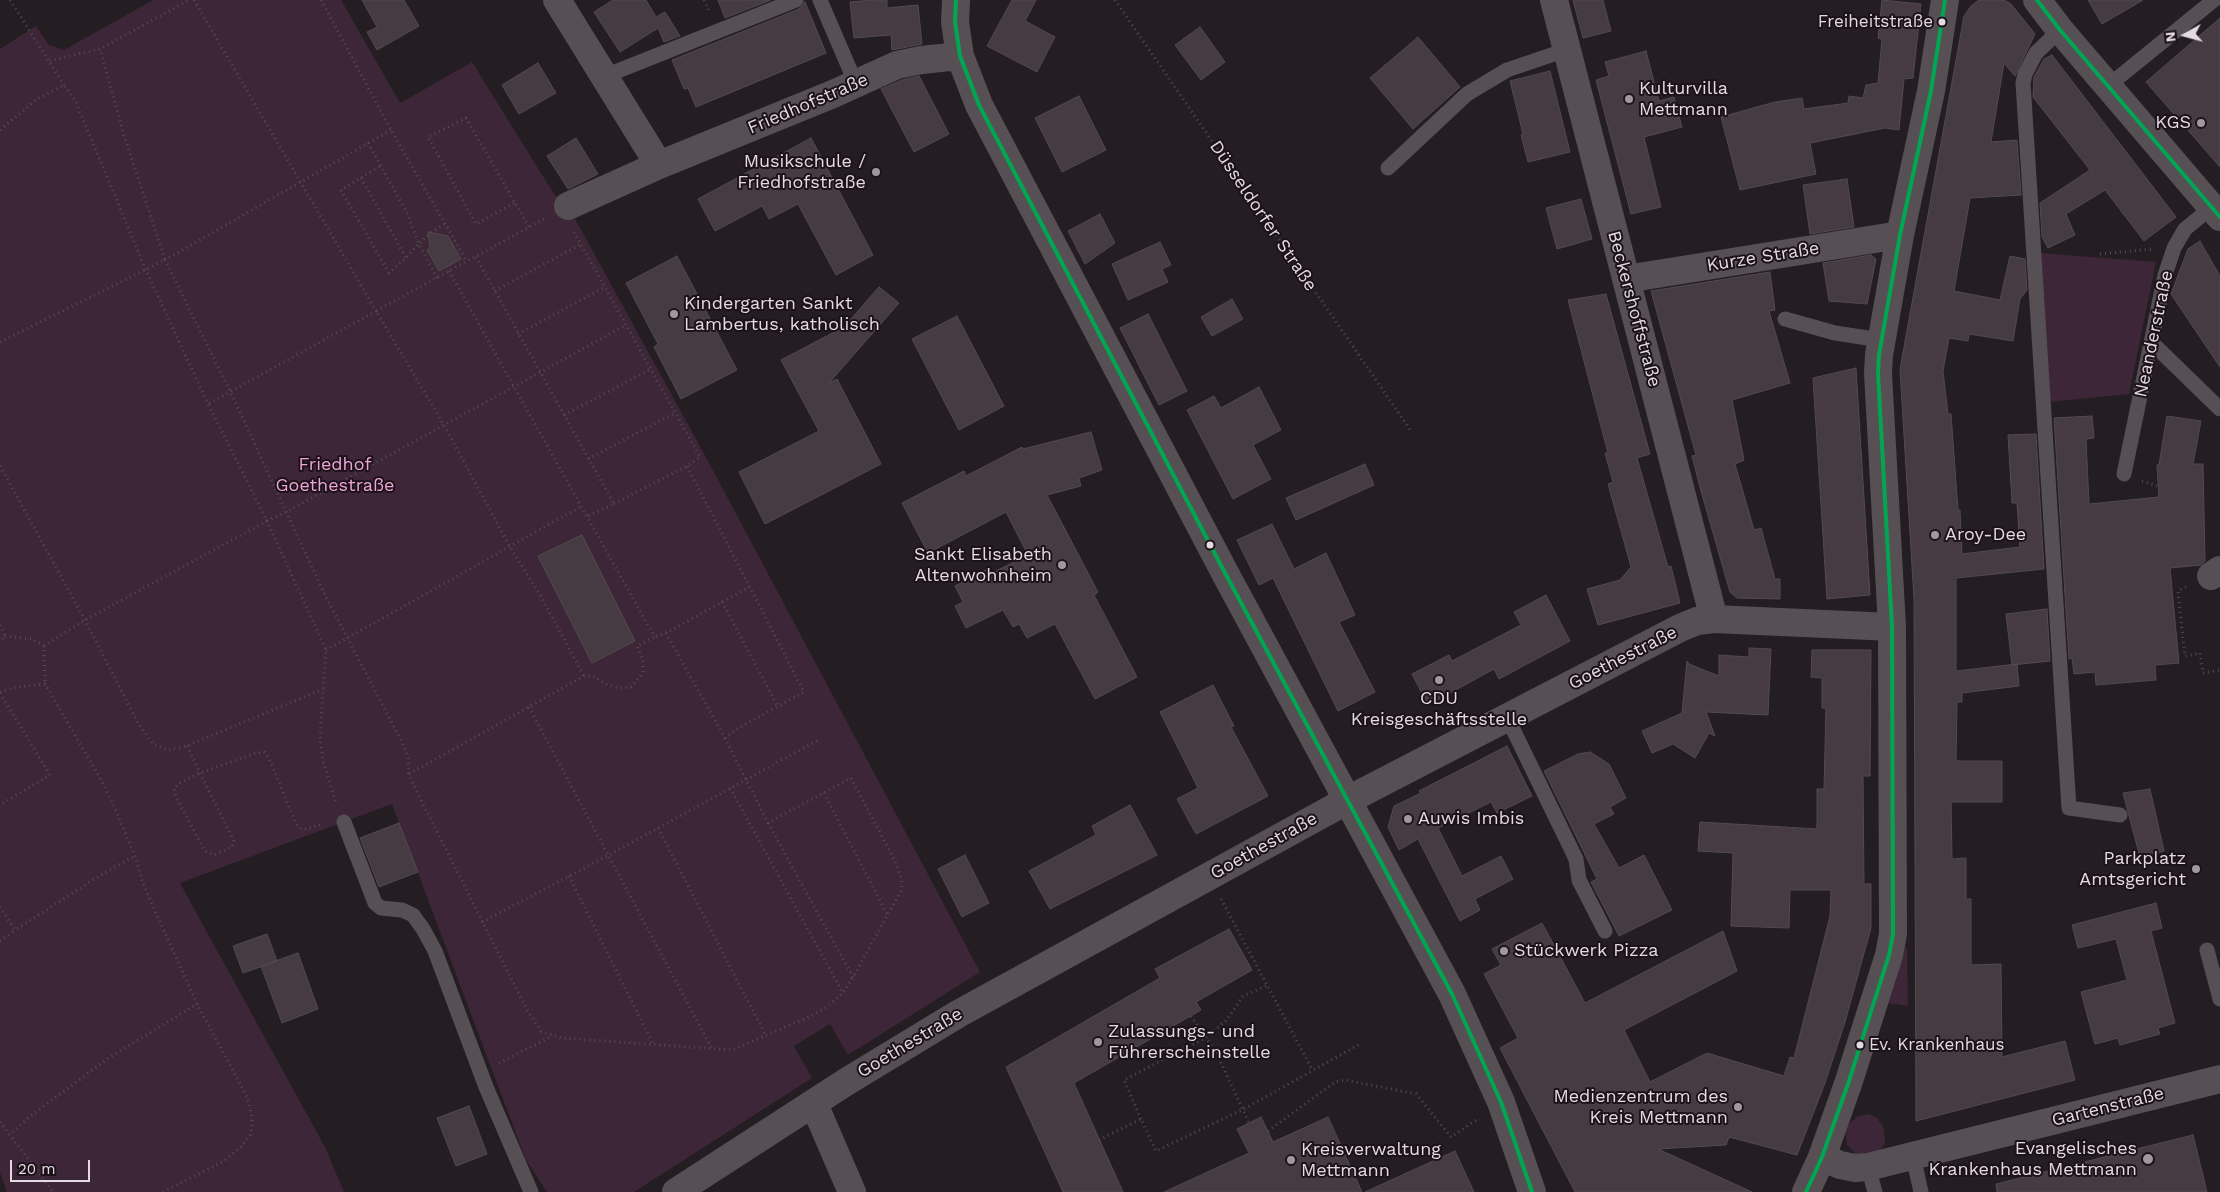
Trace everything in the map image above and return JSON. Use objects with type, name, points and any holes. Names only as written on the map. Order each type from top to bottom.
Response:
[{"type":"street","points":[[557,0],[659,165]]},
{"type":"street","points":[[956,0],[955,22],[960,56],[979,106],[1225,573],[1452,994],[1500,1102],[1532,1192]]},
{"type":"street","name":"Beckershoffstraße","points":[[1554,0],[1714,619]]},
{"type":"street","points":[[1806,1192],[1822,1157],[1867,1027],[1889,955],[1893,934],[1892,627],[1878,374],[1881,340],[1900,235],[1931,91],[1945,0]]},
{"type":"street","name":"Neanderstraße","points":[[2037,0],[2060,30],[2215,212]]},
{"type":"street","name":"Friedhofstraße","points":[[565,208],[659,165],[897,66],[921,60],[960,56]]},
{"type":"street","name":"Kurze Straße","points":[[1626,279],[1900,235]]},
{"type":"street","name":"Goethestraße","points":[[676,1192],[958,1014],[1348,800],[1680,628],[1697,621],[1714,619],[1892,627]]},
{"type":"street","name":"Gartenstraße","points":[[1822,1157],[1840,1165],[1855,1168],[1872,1180],[1913,1156],[2220,1079]]},
{"type":"street","points":[[814,1104],[852,1192]]},
{"type":"lane","points":[[605,76],[796,0]]},
{"type":"lane","points":[[820,0],[856,84]]},
{"type":"lane","points":[[2108,86],[2213,0]]},
{"type":"lane","points":[[2060,30],[2036,53],[2025,74],[2023,83],[2070,808],[2120,815]]},
{"type":"lane","points":[[1388,168],[1467,94],[1507,70],[1566,50]]},
{"type":"lane","name":"Neanderstraße","points":[[2124,474],[2151,342],[2174,248],[2185,229],[2215,212]]},
{"type":"lane","points":[[1785,319],[1835,333],[1881,340]]},
{"type":"lane","points":[[2151,342],[2220,410]]},
{"type":"lane","points":[[1507,717],[1576,859],[1579,880],[1605,931]]},
{"type":"lane","points":[[342,819],[374,903],[381,908],[402,910],[412,915],[423,929],[435,952],[486,1087],[531,1192]]},
{"type":"lane","points":[[2206,950],[2220,999]]},
{"type":"lane","points":[[1913,1156],[1921,1192]]},
{"type":"path","points":[[10,0],[75,100],[82,114],[145,268],[208,404],[267,521],[326,650],[320,737],[323,761],[342,819],[301,829],[296,824],[269,758],[264,752],[256,753],[200,773],[174,788],[176,797],[205,851],[214,855],[232,847],[234,841],[200,773],[187,746]]},
{"type":"path","points":[[50,61],[100,50],[189,0]]},
{"type":"path","points":[[194,0],[444,425],[584,676]]},
{"type":"path","points":[[321,0],[466,262]]},
{"type":"path","name":"Düsseldorfer Straße","points":[[1115,0],[1411,431]]},
{"type":"path","points":[[100,50],[124,135],[165,260],[230,391],[347,640],[404,748],[408,758],[409,774],[482,922],[534,1023],[541,1031],[552,1036],[732,1050],[827,1007],[843,993],[901,892],[902,880],[894,859],[852,778],[768,823]]},
{"type":"path","points":[[0,130],[37,100],[64,85]]},
{"type":"path","points":[[514,203],[476,224],[428,137],[466,118],[529,227]]},
{"type":"path","points":[[0,342],[145,268],[165,260],[392,130]]},
{"type":"path","points":[[368,143],[407,213],[419,244],[437,278]]},
{"type":"path","points":[[380,166],[341,190],[388,273],[406,258],[430,233],[445,224]]},
{"type":"path","points":[[361,178],[406,258]]},
{"type":"path","points":[[208,404],[565,208],[581,244],[700,457],[687,466],[588,516]]},
{"type":"path","points":[[495,291],[581,244]]},
{"type":"path","points":[[2100,254],[2174,248]]},
{"type":"path","points":[[476,257],[614,504]]},
{"type":"path","points":[[449,271],[580,507],[588,516],[653,634],[656,636]]},
{"type":"path","points":[[518,334],[605,287]]},
{"type":"path","points":[[44,646],[85,620],[626,325]]},
{"type":"path","points":[[564,415],[650,369]]},
{"type":"path","points":[[588,459],[675,413]]},
{"type":"path","points":[[0,466],[85,620],[138,723],[153,744],[168,750],[187,746],[323,689]]},
{"type":"path","points":[[687,466],[804,692],[735,730],[725,738]]},
{"type":"path","points":[[326,650],[347,640],[580,507]]},
{"type":"path","points":[[2215,573],[2178,591],[2185,656],[2200,654],[2203,673],[2220,670]]},
{"type":"path","points":[[409,774],[584,676],[593,676],[608,685],[619,688],[631,687],[643,673],[644,660],[637,646],[666,633],[749,587]]},
{"type":"path","points":[[722,602],[778,707]]},
{"type":"path","points":[[0,625],[5,636]]},
{"type":"path","points":[[666,633],[725,738],[768,823],[853,977]]},
{"type":"path","points":[[5,636],[31,640],[44,646]]},
{"type":"path","points":[[0,642],[5,636]]},
{"type":"path","points":[[44,646],[45,684],[100,778],[135,856],[144,886],[197,1004],[247,1097],[252,1118],[251,1134],[241,1147],[224,1161],[163,1192]]},
{"type":"path","points":[[0,805],[50,775],[0,693],[17,686],[45,684]]},
{"type":"path","points":[[529,707],[712,1049]]},
{"type":"path","points":[[482,922],[609,855],[820,739]]},
{"type":"path","points":[[730,788],[843,993]]},
{"type":"path","points":[[824,793],[888,916]]},
{"type":"path","points":[[658,828],[766,1036]]},
{"type":"path","points":[[0,941],[104,872],[135,856]]},
{"type":"path","points":[[569,876],[654,1044]]},
{"type":"path","points":[[1209,876],[1266,986],[1313,1070]]},
{"type":"path","points":[[0,907],[15,930]]},
{"type":"path","points":[[1266,986],[1243,996],[1227,1020],[1204,1038],[1124,1080],[1156,1151],[1244,1109],[1360,1044]]},
{"type":"path","points":[[10,1135],[28,1118],[110,1057],[197,1004]]},
{"type":"path","points":[[1191,1016],[1204,1038],[1216,1052],[1249,1123]]},
{"type":"path","points":[[490,1067],[552,1036]]},
{"type":"path","points":[[1268,1131],[1335,1082],[1345,1080],[1416,1094],[1451,1136]]},
{"type":"path","points":[[1099,1140],[1141,1119]]},
{"type":"path","points":[[0,1122],[53,1192]]},
{"type":"green space","name":"Friedhof Goethestraße","points":[[153,0],[341,0],[400,103],[472,62],[554,194],[568,206],[707,459],[980,972],[848,1055],[830,1024],[794,1046],[812,1078],[634,1192],[547,1192],[526,1160],[392,804],[180,883],[326,1149],[344,1192],[7,1192],[0,1173],[0,49],[36,26],[49,45],[64,50]]},
{"type":"green space","points":[[2040,253],[2156,262],[2129,394],[2049,402]]},
{"type":"green space","points":[[1903,945],[1907,949],[1908,1006],[1886,1003]]},
{"type":"green space","points":[[1869,1114],[1877,1118],[1884,1128],[1885,1143],[1880,1152],[1857,1155],[1847,1145],[1845,1131],[1848,1125],[1858,1116]]},
{"type":"building","points":[[362,0],[404,0],[419,26],[377,50],[367,32],[377,27]]},
{"type":"building","points":[[613,0],[646,0],[656,17],[665,12],[680,36],[664,42],[658,28],[620,52],[594,12]]},
{"type":"building","points":[[718,0],[771,0],[725,18]]},
{"type":"building","points":[[887,0],[887,8],[918,5],[922,44],[892,50],[891,35],[854,38],[850,2]]},
{"type":"building","points":[[1012,0],[1036,0],[1025,21],[1055,37],[1037,72],[987,46]]},
{"type":"building","points":[[1573,0],[1603,0],[1611,31],[1583,38]]},
{"type":"building","points":[[1882,0],[1921,4],[1913,78],[1904,79],[1899,130],[1885,128],[1810,143],[1816,174],[1740,190],[1721,117],[1775,102],[1802,98],[1804,109],[1848,103],[1849,96],[1863,98],[1866,85],[1878,83],[1882,39],[1878,38]]},
{"type":"building","points":[[1979,0],[2004,0],[2011,4],[2035,34],[2015,76],[2004,63],[1991,142],[2017,140],[2021,195],[1970,198],[1954,291],[2000,300],[2010,256],[2025,259],[2027,290],[2020,299],[2013,341],[1969,334],[1968,341],[1949,338],[1943,371],[1948,414],[1951,414],[1962,554],[2020,547],[2017,503],[2012,503],[2008,435],[2036,434],[2044,569],[1956,578],[1956,671],[2017,664],[2019,686],[1962,693],[1962,702],[1957,702],[1956,761],[2002,761],[2002,802],[1951,802],[1952,859],[1966,858],[1966,899],[1971,899],[1971,965],[2001,964],[2002,1057],[2065,1041],[2075,1080],[1916,1121],[1914,599],[1900,369],[1964,16],[1971,6]]},
{"type":"building","points":[[2088,0],[2143,0],[2102,24]]},
{"type":"building","points":[[805,2],[826,53],[696,107],[688,88],[684,89],[672,60],[799,9]]},
{"type":"building","name":"KGS","points":[[2220,18],[2220,167],[2146,82]]},
{"type":"building","points":[[1200,27],[1225,62],[1201,80],[1175,45]]},
{"type":"building","points":[[1418,37],[1460,87],[1413,129],[1370,78]]},
{"type":"building","name":"Kulturvilla Mettmann","points":[[1646,51],[1659,101],[1674,97],[1682,127],[1644,137],[1661,207],[1631,214],[1596,80],[1609,76],[1605,62]]},
{"type":"building","points":[[2052,55],[2176,217],[2144,241],[2105,190],[2066,214],[2075,235],[2048,248],[2042,237],[2040,203],[2090,170],[2033,97],[2034,77],[2044,59]]},
{"type":"building","points":[[538,63],[556,93],[519,114],[502,85]]},
{"type":"building","points":[[1550,71],[1570,152],[1528,162],[1510,81]]},
{"type":"building","points":[[919,76],[949,134],[914,152],[881,89],[902,80]]},
{"type":"building","points":[[1079,96],[1106,150],[1062,172],[1035,118]]},
{"type":"building","points":[[576,138],[598,174],[568,189],[547,156]]},
{"type":"building","points":[[811,138],[873,255],[836,275],[798,204],[769,219],[762,206],[715,231],[698,199]]},
{"type":"building","points":[[1847,179],[1854,227],[1810,234],[1803,185]]},
{"type":"building","points":[[1581,199],[1592,239],[1557,249],[1546,208]]},
{"type":"building","points":[[1100,214],[1115,243],[1085,264],[1068,231]]},
{"type":"building","points":[[428,232],[448,236],[461,259],[439,271],[427,250],[430,248]]},
{"type":"building","points":[[2200,241],[2220,276],[2220,367],[2171,294],[2188,249]]},
{"type":"building","points":[[1160,242],[1171,265],[1162,269],[1168,282],[1128,300],[1112,264]]},
{"type":"building","points":[[1871,255],[1876,259],[1867,304],[1829,301],[1823,263]]},
{"type":"building","name":"Kindergarten Sankt Lambertus, katholisch","points":[[677,256],[737,370],[681,399],[654,347],[658,344],[626,283]]},
{"type":"building","points":[[1770,272],[1775,310],[1769,311],[1790,383],[1732,400],[1744,460],[1735,464],[1754,530],[1761,528],[1775,579],[1780,579],[1780,599],[1737,598],[1730,592],[1701,491],[1692,456],[1696,455],[1651,291]]},
{"type":"building","points":[[879,287],[899,303],[829,383],[837,379],[881,464],[765,524],[739,472],[819,431],[781,360],[844,327]]},
{"type":"building","points":[[1606,294],[1650,454],[1637,458],[1668,567],[1671,566],[1680,603],[1598,625],[1587,589],[1620,580],[1631,567],[1608,484],[1613,482],[1605,453],[1608,453],[1568,300]]},
{"type":"building","points":[[1232,299],[1243,319],[1212,336],[1201,317]]},
{"type":"building","points":[[1148,314],[1187,391],[1159,405],[1120,328]]},
{"type":"building","points":[[957,316],[1004,406],[959,430],[912,339]]},
{"type":"building","points":[[1856,368],[1870,595],[1827,599],[1813,378]]},
{"type":"building","points":[[1259,387],[1281,430],[1253,445],[1271,479],[1233,499],[1187,410],[1214,396],[1221,408]]},
{"type":"building","points":[[2092,416],[2094,438],[2086,439],[2089,504],[2159,497],[2157,465],[2159,465],[2167,416],[2201,421],[2193,464],[2203,464],[2205,561],[2201,565],[2170,568],[2179,663],[2155,665],[2156,680],[2096,685],[2095,672],[2074,674],[2072,658],[2069,659],[2054,418]]},
{"type":"building","name":"Sankt Elisabeth Altenwohnheim","points":[[1091,432],[1102,470],[1079,478],[1081,486],[1047,495],[1098,592],[1094,595],[1137,677],[1095,699],[1055,624],[1027,638],[1019,624],[1013,627],[1003,610],[966,628],[955,606],[963,602],[955,586],[986,570],[988,575],[1028,555],[1006,512],[928,553],[902,503],[964,471],[966,476],[1022,447],[1023,449]]},
{"type":"building","points":[[1365,464],[1374,485],[1296,520],[1286,498]]},
{"type":"building","points":[[1272,524],[1294,569],[1326,553],[1355,615],[1339,622],[1375,692],[1338,711],[1273,578],[1259,585],[1237,540]]},
{"type":"building","points":[[582,535],[635,641],[592,663],[538,556]]},
{"type":"building","points":[[1546,595],[1570,641],[1499,679],[1494,669],[1428,705],[1412,674],[1449,655],[1452,661],[1521,625],[1514,612]]},
{"type":"building","points":[[2047,609],[2050,661],[2012,665],[2006,614]]},
{"type":"building","points":[[1749,648],[1771,649],[1768,715],[1706,712],[1715,736],[1709,733],[1695,758],[1673,744],[1652,753],[1642,731],[1682,713],[1687,661],[1689,664],[1719,676],[1719,655],[1749,657]]},
{"type":"building","points":[[1812,650],[1871,650],[1870,776],[1863,776],[1864,884],[1871,884],[1871,928],[1845,1022],[1825,1083],[1797,1155],[1729,1137],[1726,1145],[1658,1149],[1752,1192],[1575,1192],[1500,1048],[1518,1038],[1484,974],[1501,965],[1492,949],[1542,923],[1585,1003],[1723,931],[1737,971],[1624,1030],[1650,1082],[1707,1053],[1784,1076],[1790,1057],[1794,1058],[1830,916],[1831,890],[1790,890],[1789,928],[1731,926],[1733,853],[1698,851],[1700,822],[1817,829],[1817,789],[1824,789],[1826,708],[1822,708],[1822,678],[1811,677]]},
{"type":"building","points":[[1213,685],[1234,726],[1231,727],[1268,796],[1196,834],[1177,799],[1198,788],[1160,712]]},
{"type":"building","points":[[1507,746],[1532,796],[1497,813],[1491,802],[1438,828],[1462,876],[1501,856],[1513,879],[1475,899],[1480,910],[1460,921],[1418,839],[1399,850],[1388,827],[1394,806],[1421,793],[1419,791]]},
{"type":"building","points":[[1590,752],[1609,764],[1626,798],[1610,807],[1614,814],[1594,824],[1619,868],[1644,855],[1672,910],[1619,936],[1591,882],[1597,879],[1544,771],[1578,754]]},
{"type":"building","points":[[2150,789],[2164,851],[2140,857],[2123,793]]},
{"type":"building","points":[[1130,805],[1157,855],[1050,909],[1029,871],[1096,835],[1092,826]]},
{"type":"building","points":[[399,823],[418,872],[379,887],[360,838]]},
{"type":"building","points":[[965,855],[989,903],[962,917],[938,869]]},
{"type":"building","points":[[2156,903],[2162,928],[2151,931],[2175,1023],[2158,1028],[2160,1034],[2120,1045],[2118,1038],[2095,1044],[2081,992],[2127,980],[2116,939],[2078,948],[2072,925]]},
{"type":"building","name":"Zulassungs- und Führerscheinstelle","points":[[1229,929],[1252,970],[1196,1002],[1201,1010],[1074,1083],[1123,1192],[1063,1192],[1006,1067],[1160,978],[1155,969]]},
{"type":"building","points":[[267,934],[277,961],[243,973],[233,946]]},
{"type":"building","points":[[298,953],[318,1009],[282,1023],[261,966]]},
{"type":"building","points":[[469,1106],[487,1154],[456,1166],[437,1118]]},
{"type":"building","name":"Kreisverwaltung Mettmann","points":[[1261,1117],[1273,1142],[1328,1117],[1362,1192],[1164,1192],[1249,1153],[1237,1129]]},
{"type":"building","name":"Evangelisches Krankenhaus Mettmann","points":[[2193,1135],[2207,1192],[1997,1192],[1996,1184]]},
{"type":"building","points":[[1455,1151],[1474,1192],[1365,1192]]},
{"type":"transit line","points":[[956,0],[955,22],[960,56],[979,105],[1225,573],[1452,994],[1501,1102],[1532,1192]]},
{"type":"transit line","points":[[1806,1192],[1822,1157],[1848,1084],[1889,955],[1893,934],[1892,627],[1878,373],[1879,355],[1900,235],[1931,91],[1945,0]]},
{"type":"transit line","points":[[2037,0],[2060,30],[2220,217]]},
{"type":"place","name":"Freiheitstraße","points":[[1942,22]]},
{"type":"place","name":"Kulturvilla Mettmann","points":[[1629,99]]},
{"type":"place","name":"KGS","points":[[2201,123]]},
{"type":"place","name":"Musikschule / Friedhofstraße","points":[[876,172]]},
{"type":"place","name":"Kindergarten Sankt Lambertus, katholisch","points":[[674,314]]},
{"type":"place","name":"Aroy-Dee","points":[[1935,535]]},
{"type":"place","name":"Sankt Elisabeth Altenwohnheim","points":[[1062,565]]},
{"type":"place","name":"CDU Kreisgeschäftsstelle","points":[[1439,680]]},
{"type":"place","name":"Auwis Imbis","points":[[1408,819]]},
{"type":"place","name":"Parkplatz Amtsgericht","points":[[2196,869]]},
{"type":"place","name":"Stückwerk Pizza","points":[[1504,951]]},
{"type":"place","name":"Zulassungs- und Führerscheinstelle","points":[[1098,1042]]},
{"type":"place","name":"Ev. Krankenhaus","points":[[1860,1045]]},
{"type":"place","name":"Medienzentrum des Kreis Mettmann","points":[[1738,1107]]},
{"type":"place","name":"Evangelisches Krankenhaus Mettmann","points":[[2148,1159]]},
{"type":"place","name":"Kreisverwaltung Mettmann","points":[[1291,1160]]}]
